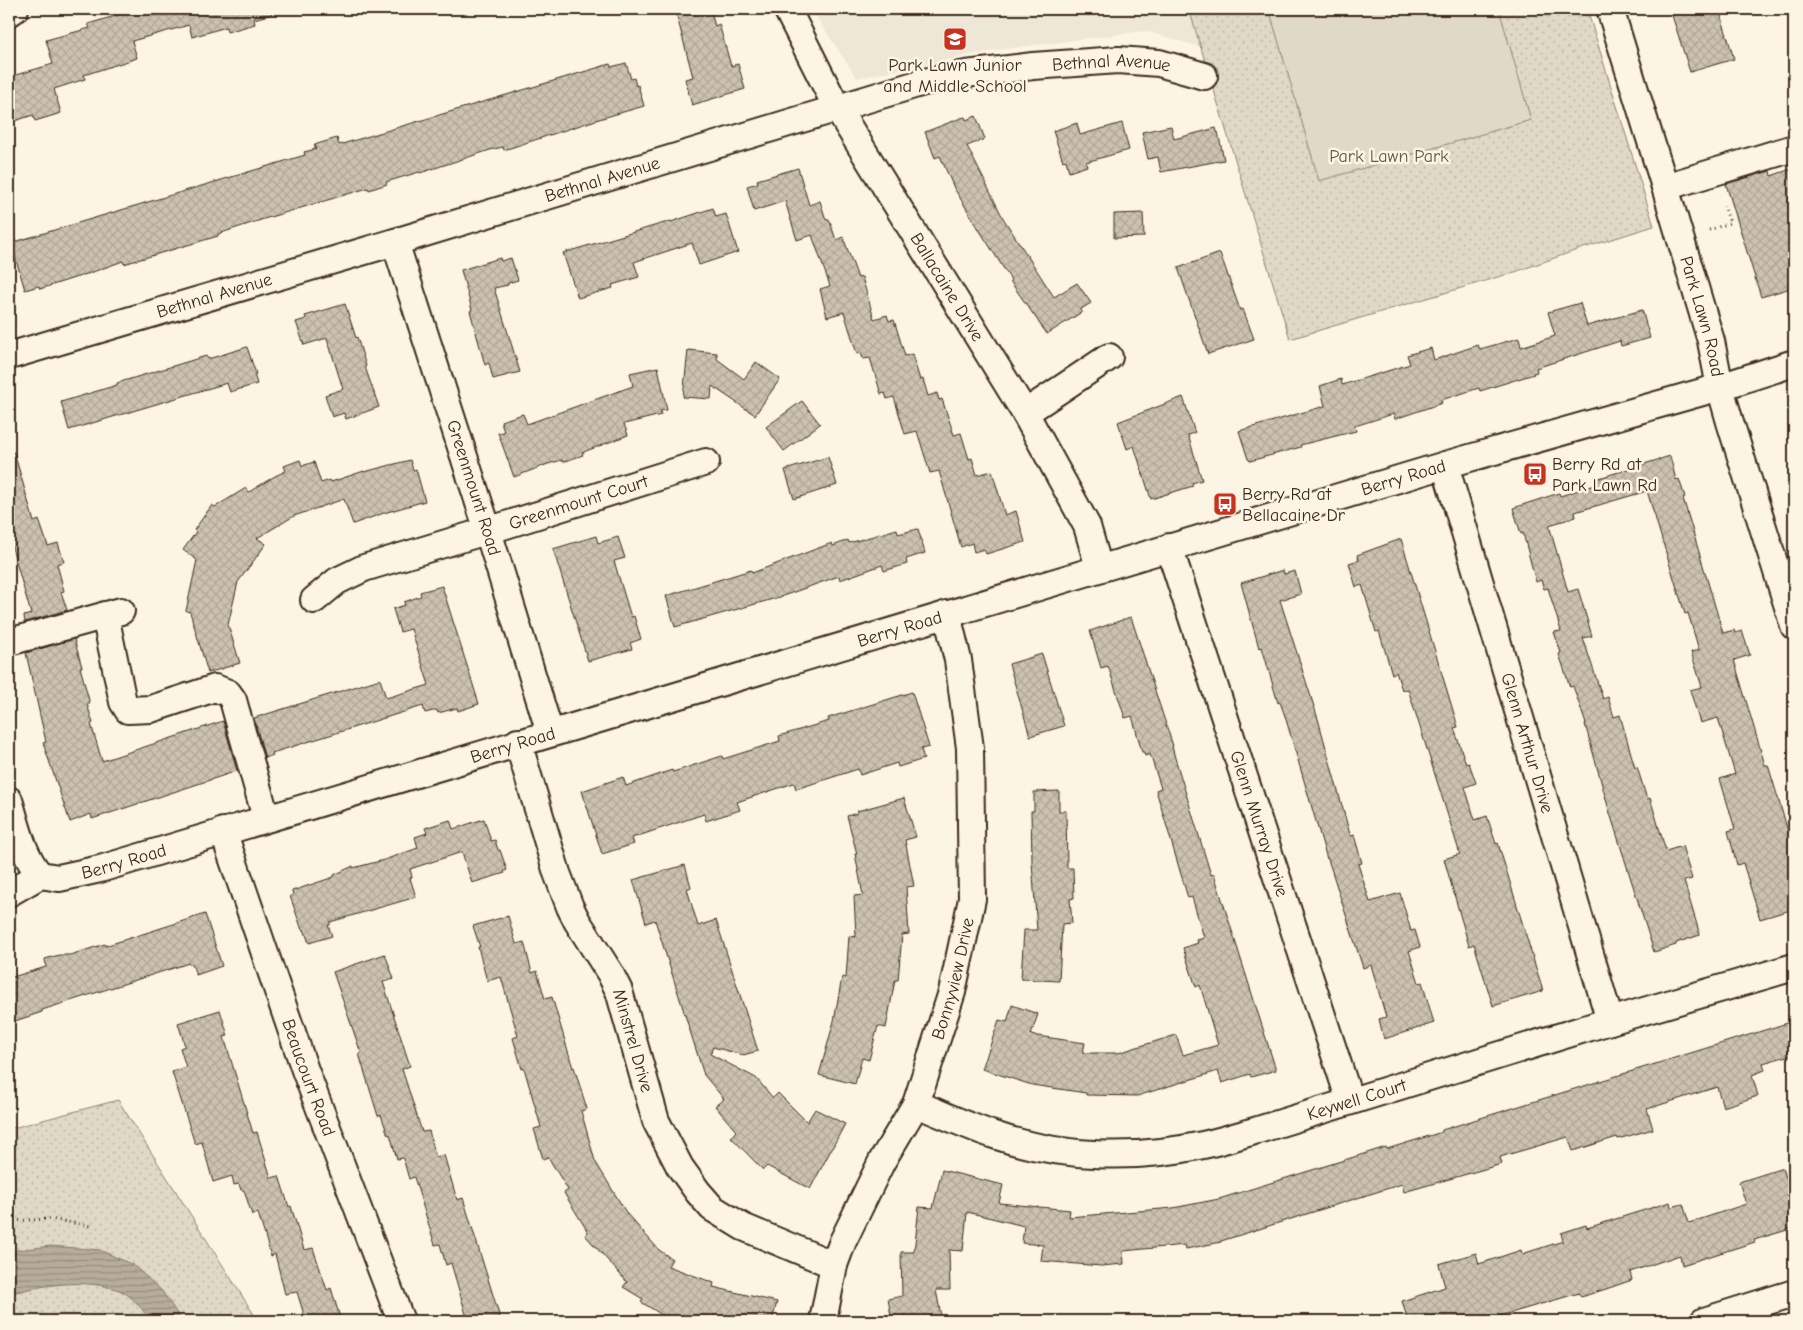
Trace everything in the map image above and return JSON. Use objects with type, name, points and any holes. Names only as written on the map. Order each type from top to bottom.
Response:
[{"type":"street","points":[[9,13],[15,9]]},
{"type":"street","name":"Ballacaine Drive","points":[[787,9],[837,108],[1025,413],[1086,526],[1099,568]]},
{"type":"street","name":"Park Lawn Road","points":[[1610,9],[1711,341],[1720,387],[1794,626]]},
{"type":"street","name":"Bethnal Avenue","points":[[9,356],[395,242],[924,82],[966,74],[1033,66],[1118,60],[1159,63],[1204,76]]},
{"type":"street","points":[[1665,187],[1794,148]]},
{"type":"street","name":"Greenmount Road","points":[[395,242],[488,531],[550,733]]},
{"type":"street","points":[[1025,413],[1109,357]]},
{"type":"street","name":"Berry Road","points":[[40,875],[59,878],[80,875],[1169,547],[1445,465],[1720,387],[1794,363]]},
{"type":"street","name":"Greenmount Court","points":[[314,600],[337,581],[364,568],[706,462]]},
{"type":"street","name":"Glenn Arthur Drive","points":[[1445,465],[1610,1021]]},
{"type":"street","name":"Glenn Murray Drive","points":[[1169,547],[1350,1101]]},
{"type":"street","points":[[9,642],[113,613],[123,702],[128,710],[151,709],[216,688],[228,693],[233,700],[266,818]]},
{"type":"street","name":"Bonnyview Drive","points":[[823,1321],[834,1265],[842,1241],[882,1161],[916,1104],[952,992],[972,899],[970,748],[958,660],[947,614]]},
{"type":"street","name":"Minstrel Drive","points":[[518,742],[557,873],[577,921],[610,973],[619,991],[656,1121],[680,1167],[712,1208],[743,1227],[834,1265]]},
{"type":"street","points":[[9,800],[26,856],[40,875],[9,893]]},
{"type":"street","name":"Beaucourt Road","points":[[223,832],[305,1070],[401,1321]]},
{"type":"street","name":"Keywell Court","points":[[916,1104],[994,1135],[1066,1153],[1116,1155],[1158,1152],[1204,1145],[1794,967]]},
{"type":"street","points":[[1704,1321],[1794,1293]]},
{"type":"path","points":[[1709,230],[1730,223],[1724,206]]},
{"type":"path","points":[[9,1222],[50,1219],[91,1226]]},
{"type":"shaded area","name":"Park Lawn Junior and Middle School","points":[[811,9],[1189,9],[1200,47],[1145,31],[997,50],[857,78]]},
{"type":"shaded area","points":[[51,1246],[100,1250],[133,1265],[162,1291],[182,1321],[151,1321],[128,1295],[106,1286],[64,1284],[9,1294],[9,1251]]},
{"type":"green space","name":"Park Lawn Park","points":[[1189,9],[1587,9],[1654,226],[1515,272],[1290,339]]},
{"type":"green space","points":[[1269,9],[1499,9],[1531,120],[1319,181]]},
{"type":"green space","points":[[118,1100],[258,1321],[9,1321],[9,1129]]},
{"type":"building","points":[[138,9],[271,9],[272,14],[254,19],[255,24],[227,32],[226,27],[192,37],[189,25],[132,41],[137,58],[84,75],[85,79],[54,89],[61,113],[35,121],[33,115],[9,123],[9,77],[53,64],[46,40],[90,28],[88,24]]},
{"type":"building","points":[[675,9],[710,9],[715,26],[719,24],[731,66],[738,64],[745,89],[692,105],[685,79],[693,77]]},
{"type":"building","points":[[1670,9],[1719,9],[1734,59],[1690,72]]},
{"type":"building","points":[[626,63],[631,79],[634,78],[636,86],[638,85],[644,106],[504,150],[503,147],[490,150],[386,182],[387,184],[369,190],[368,188],[267,218],[218,234],[218,236],[124,264],[123,261],[40,289],[39,286],[25,290],[11,243],[305,155],[304,152],[316,149],[314,145],[337,138],[339,145],[610,64],[611,67]]},
{"type":"building","points":[[976,116],[985,139],[967,146],[1003,218],[1054,297],[1077,283],[1091,303],[1081,309],[1082,312],[1047,334],[1010,281],[954,188],[940,156],[935,158],[925,132],[961,118],[965,117],[966,120]]},
{"type":"building","points":[[1077,123],[1080,135],[1122,123],[1129,150],[1086,162],[1087,166],[1069,172],[1066,160],[1063,161],[1053,131]]},
{"type":"building","points":[[1171,126],[1174,139],[1216,128],[1224,160],[1161,172],[1158,157],[1148,159],[1142,132]]},
{"type":"building","points":[[798,168],[809,205],[820,201],[826,220],[829,219],[836,240],[843,237],[858,278],[862,277],[874,319],[887,315],[889,321],[894,320],[905,356],[912,354],[920,380],[923,379],[928,396],[937,393],[939,400],[942,399],[954,435],[961,433],[969,459],[972,458],[977,475],[992,471],[1005,515],[1016,511],[1025,542],[986,554],[984,549],[974,552],[972,543],[961,547],[939,471],[930,473],[917,431],[905,434],[894,397],[887,399],[885,393],[881,394],[870,358],[863,359],[861,353],[857,354],[844,312],[827,317],[820,289],[830,286],[812,235],[797,240],[785,201],[754,211],[747,186],[758,183],[757,180]]},
{"type":"building","points":[[1794,168],[1794,287],[1761,297],[1726,184],[1770,171],[1771,176]]},
{"type":"building","points":[[713,208],[716,217],[726,214],[738,252],[699,265],[692,243],[634,262],[639,277],[612,285],[613,288],[578,298],[563,253]]},
{"type":"building","points":[[1143,213],[1144,237],[1114,238],[1114,214]]},
{"type":"building","points":[[1220,253],[1240,310],[1243,309],[1254,339],[1208,354],[1178,268]]},
{"type":"building","points":[[500,258],[501,261],[511,258],[518,280],[508,283],[508,285],[494,288],[520,372],[493,379],[489,363],[485,365],[461,270]]},
{"type":"building","points":[[1580,303],[1587,326],[1642,310],[1650,338],[1621,346],[1620,341],[1536,368],[1537,372],[1534,374],[1480,391],[1479,388],[1441,400],[1442,403],[1395,419],[1393,414],[1355,426],[1356,431],[1300,445],[1301,447],[1250,461],[1248,459],[1239,431],[1325,406],[1320,386],[1341,379],[1342,385],[1410,364],[1407,355],[1431,348],[1434,360],[1478,345],[1480,349],[1519,338],[1521,347],[1555,336],[1548,312]]},
{"type":"building","points":[[345,304],[379,407],[346,419],[344,413],[332,417],[325,395],[343,389],[327,338],[304,345],[296,322],[306,319],[305,316]]},
{"type":"building","points":[[247,347],[256,374],[254,374],[257,384],[230,392],[227,383],[69,430],[61,402],[206,356],[208,359]]},
{"type":"building","points":[[688,350],[717,353],[717,359],[744,379],[756,362],[780,379],[755,415],[712,386],[711,399],[683,397]]},
{"type":"building","points":[[658,367],[667,410],[660,411],[661,415],[624,424],[628,435],[586,451],[582,453],[583,455],[563,462],[562,460],[548,464],[514,477],[498,433],[504,432],[501,421],[523,414],[527,424],[633,386],[630,373]]},
{"type":"building","points":[[1183,397],[1195,433],[1188,435],[1202,480],[1192,483],[1193,486],[1151,499],[1134,446],[1127,449],[1118,422]]},
{"type":"building","points":[[802,401],[820,424],[784,451],[766,427]]},
{"type":"building","points":[[14,452],[34,522],[39,520],[48,546],[58,543],[64,562],[57,564],[64,591],[61,592],[67,610],[25,622],[24,616],[31,614],[9,537],[9,453]]},
{"type":"building","points":[[1670,456],[1676,480],[1679,479],[1685,497],[1683,498],[1723,633],[1734,630],[1735,633],[1742,631],[1750,655],[1734,660],[1765,765],[1768,765],[1794,851],[1794,909],[1760,919],[1743,863],[1737,865],[1728,831],[1735,829],[1720,779],[1735,774],[1718,718],[1700,723],[1690,690],[1702,687],[1691,652],[1699,650],[1688,613],[1685,614],[1647,491],[1575,512],[1576,517],[1549,525],[1568,592],[1578,589],[1592,636],[1583,638],[1603,699],[1608,697],[1614,717],[1620,715],[1635,768],[1637,767],[1647,799],[1650,798],[1666,851],[1682,846],[1692,879],[1684,881],[1700,935],[1654,952],[1609,810],[1586,724],[1573,686],[1570,687],[1559,654],[1561,653],[1554,632],[1561,631],[1548,588],[1544,589],[1541,580],[1536,582],[1523,533],[1521,534],[1513,508],[1559,493],[1560,496],[1598,484],[1596,479]]},
{"type":"building","points":[[828,457],[837,485],[794,499],[785,470]]},
{"type":"building","points":[[300,460],[302,466],[314,462],[321,483],[330,480],[331,482],[364,471],[410,460],[413,470],[416,469],[425,501],[353,524],[344,499],[294,516],[257,538],[266,544],[238,582],[228,625],[240,663],[208,673],[190,612],[186,611],[197,560],[183,550],[196,532],[194,530],[212,505],[215,507],[246,488],[249,492],[286,471],[284,466]]},
{"type":"building","points":[[897,529],[898,534],[918,529],[925,553],[906,559],[907,564],[884,571],[882,565],[840,580],[839,576],[780,597],[675,627],[666,596],[751,570],[752,573],[832,543],[833,546],[848,540],[849,543]]},
{"type":"building","points":[[596,536],[598,543],[618,537],[625,558],[614,561],[631,617],[634,616],[641,639],[630,643],[632,649],[588,661],[553,549]]},
{"type":"building","points":[[1401,539],[1458,727],[1454,728],[1466,764],[1469,763],[1476,783],[1465,787],[1475,820],[1487,816],[1496,844],[1498,843],[1543,991],[1493,1006],[1474,944],[1469,946],[1444,859],[1460,854],[1408,689],[1402,690],[1396,672],[1392,674],[1379,631],[1376,632],[1362,585],[1356,587],[1349,563],[1359,560],[1357,555]]},
{"type":"building","points":[[1283,570],[1284,574],[1295,571],[1301,594],[1280,600],[1318,719],[1349,831],[1351,836],[1354,835],[1362,863],[1358,864],[1370,902],[1400,893],[1411,931],[1415,930],[1420,947],[1409,951],[1419,983],[1422,982],[1434,1023],[1384,1039],[1379,1019],[1386,1017],[1371,965],[1363,968],[1327,859],[1285,716],[1280,702],[1278,703],[1262,647],[1259,648],[1241,583]]},
{"type":"building","points":[[442,586],[479,704],[458,711],[457,708],[438,713],[437,710],[425,713],[423,706],[272,753],[273,755],[265,758],[254,718],[380,679],[386,698],[429,685],[411,629],[400,632],[393,609],[405,605],[404,602],[421,596],[420,592]]},
{"type":"building","points":[[1131,617],[1173,746],[1211,875],[1214,874],[1276,1070],[1251,1077],[1250,1074],[1222,1083],[1218,1071],[1137,1096],[1086,1095],[1086,1093],[1032,1085],[982,1069],[999,1020],[1007,1022],[1012,1005],[1038,1014],[1031,1035],[1085,1043],[1083,1053],[1118,1053],[1176,1035],[1183,1055],[1218,1045],[1200,985],[1196,987],[1183,948],[1198,943],[1197,940],[1204,938],[1192,897],[1188,898],[1156,790],[1161,788],[1150,754],[1145,756],[1144,752],[1142,752],[1132,716],[1125,718],[1108,666],[1101,668],[1090,631]]},
{"type":"building","points":[[74,639],[90,704],[87,704],[93,723],[91,724],[102,761],[223,721],[237,771],[92,819],[91,814],[70,822],[43,743],[46,742],[26,653]]},
{"type":"building","points":[[1042,654],[1064,726],[1030,736],[1009,664]]},
{"type":"building","points":[[912,692],[929,747],[921,749],[924,759],[898,767],[897,763],[860,775],[858,769],[796,789],[794,783],[737,802],[740,810],[706,821],[704,814],[632,838],[634,844],[602,854],[582,791],[623,777],[626,786],[672,770],[673,772],[722,756],[723,759],[780,741],[779,736],[829,721],[828,718]]},
{"type":"building","points":[[1059,791],[1059,811],[1066,811],[1067,868],[1073,868],[1074,898],[1070,899],[1072,923],[1062,924],[1059,981],[1021,979],[1024,930],[1037,930],[1032,862],[1031,811],[1034,811],[1034,792]]},
{"type":"building","points":[[904,798],[916,837],[905,840],[914,886],[906,887],[909,934],[902,935],[898,980],[895,980],[886,1028],[878,1026],[869,1060],[862,1058],[855,1084],[819,1075],[834,1021],[842,977],[846,978],[849,936],[856,937],[854,896],[863,895],[855,854],[857,854],[847,816],[857,813],[857,811]]},
{"type":"building","points":[[484,819],[491,841],[495,840],[498,850],[500,850],[507,870],[504,871],[505,873],[472,883],[462,852],[410,869],[412,877],[410,878],[416,897],[330,922],[330,925],[328,925],[332,936],[309,943],[304,929],[302,930],[290,896],[293,895],[292,891],[334,877],[334,875],[353,866],[353,868],[384,860],[418,848],[415,837],[427,833],[425,828],[450,820],[453,829]]},
{"type":"building","points":[[685,865],[691,887],[687,889],[698,926],[716,920],[758,1051],[743,1055],[713,1047],[710,1054],[756,1078],[773,1098],[778,1093],[807,1122],[815,1109],[845,1124],[810,1189],[767,1166],[763,1170],[731,1137],[736,1131],[715,1106],[724,1099],[704,1075],[655,920],[646,923],[633,880]]},
{"type":"building","points":[[205,914],[222,966],[196,975],[192,964],[190,965],[189,963],[42,1010],[42,1012],[9,1023],[9,978],[46,967],[45,959],[59,955],[70,955],[105,944],[105,946]]},
{"type":"building","points":[[508,916],[516,944],[524,942],[532,973],[537,971],[545,999],[552,997],[587,1109],[581,1111],[595,1161],[627,1214],[659,1250],[672,1259],[668,1266],[714,1283],[713,1287],[777,1302],[772,1321],[676,1321],[667,1318],[641,1302],[643,1299],[623,1287],[627,1282],[585,1235],[588,1232],[564,1193],[568,1190],[548,1157],[543,1159],[534,1129],[541,1127],[513,1038],[518,1036],[501,977],[487,981],[478,947],[480,947],[473,926]]},
{"type":"building","points":[[385,954],[394,979],[383,982],[410,1066],[402,1069],[422,1132],[429,1131],[436,1157],[444,1155],[457,1200],[463,1198],[501,1321],[468,1321],[451,1263],[446,1265],[440,1244],[435,1245],[414,1177],[409,1179],[403,1158],[397,1159],[390,1134],[388,1135],[381,1115],[378,1116],[359,1054],[361,1053],[333,972]]},
{"type":"building","points":[[220,1010],[228,1036],[224,1037],[253,1133],[257,1132],[271,1178],[279,1176],[289,1207],[291,1206],[304,1250],[313,1248],[327,1290],[331,1288],[341,1321],[306,1321],[297,1292],[285,1294],[275,1254],[271,1256],[258,1213],[252,1215],[244,1190],[241,1190],[239,1184],[234,1185],[232,1176],[213,1182],[202,1142],[195,1144],[172,1072],[186,1067],[180,1048],[185,1046],[178,1023]]},
{"type":"building","points":[[1794,1021],[1794,1054],[1763,1063],[1765,1070],[1752,1075],[1758,1096],[1723,1107],[1717,1087],[1647,1109],[1653,1129],[1618,1139],[1617,1137],[1573,1151],[1568,1137],[1500,1157],[1502,1164],[1404,1192],[1402,1184],[1221,1242],[1186,1249],[1185,1245],[1123,1251],[1124,1264],[1101,1266],[1041,1261],[1043,1245],[1022,1243],[1024,1226],[967,1212],[963,1251],[949,1250],[950,1290],[936,1290],[942,1321],[892,1321],[888,1299],[902,1296],[901,1252],[914,1252],[919,1207],[933,1208],[942,1170],[1003,1185],[999,1203],[1070,1210],[1069,1217],[1173,1208],[1219,1199],[1386,1147],[1387,1149],[1442,1132],[1442,1130]]},
{"type":"building","points":[[1783,1168],[1794,1202],[1794,1228],[1682,1265],[1680,1255],[1630,1272],[1632,1280],[1606,1289],[1581,1297],[1579,1293],[1483,1321],[1408,1321],[1402,1301],[1445,1287],[1439,1264],[1476,1253],[1479,1264],[1521,1250],[1522,1254],[1563,1241],[1561,1233],[1586,1225],[1587,1228],[1670,1202],[1671,1207],[1683,1204],[1689,1223],[1746,1204],[1739,1182]]},
{"type":"place","name":"Park Lawn Junior and Middle School","points":[[955,39]]},
{"type":"place","name":"Berry Rd at Park Lawn Rd","points":[[1535,474]]},
{"type":"place","name":"Berry Rd at Bellacaine Dr","points":[[1225,504]]}]
